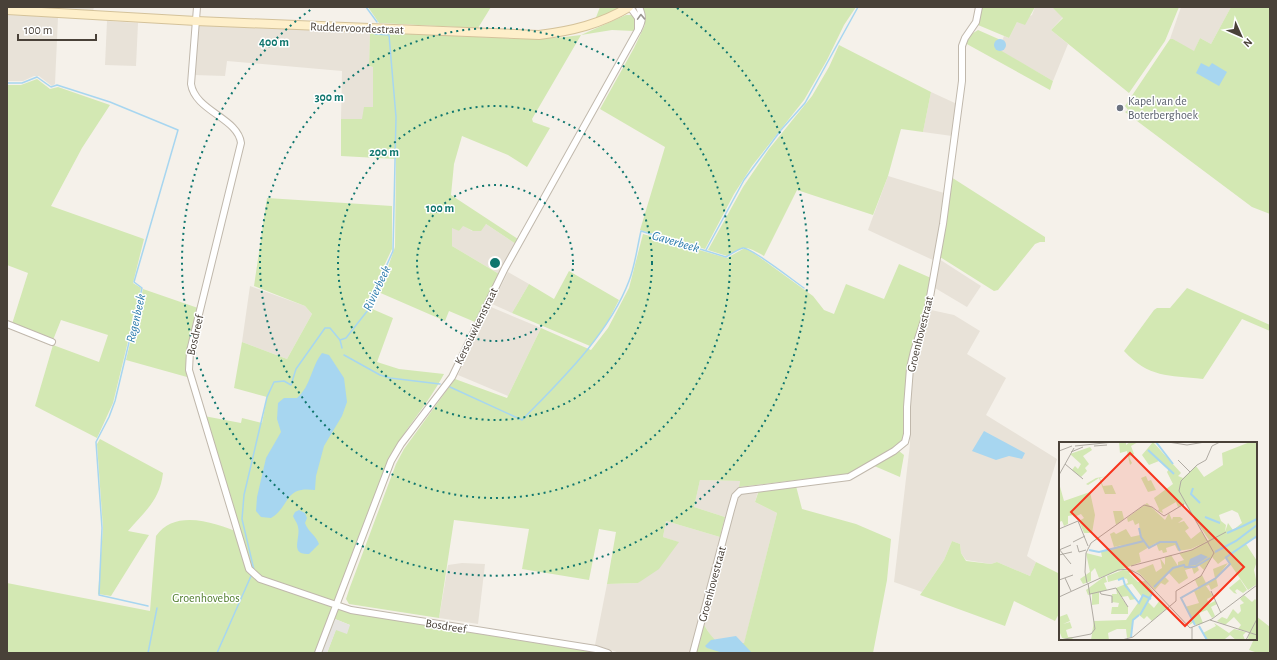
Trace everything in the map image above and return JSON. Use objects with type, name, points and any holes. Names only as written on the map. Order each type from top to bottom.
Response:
[{"type":"street","points":[[196,21],[197,7]]},
{"type":"street","points":[[630,7],[638,18],[638,30]]},
{"type":"street","name":"Ruddervoordestraat","points":[[7,10],[196,21],[539,34],[580,28],[600,23],[630,7]]},
{"type":"street","points":[[638,30],[642,22],[642,15],[639,7]]},
{"type":"street","name":"Groenhovestraat","points":[[693,653],[735,496],[740,491],[849,477],[894,452],[905,442],[907,434],[907,407],[910,368],[928,308],[943,224],[962,81],[962,46],[965,38],[976,22],[979,7]]},
{"type":"street","name":"Bosdreef","points":[[196,21],[191,84],[192,92],[203,104],[234,130],[239,136],[241,143],[190,351],[188,364],[189,375],[249,568],[260,580],[337,604],[351,610],[556,643],[608,653]]},
{"type":"street","name":"Kersouwkenstraat","points":[[337,604],[395,453],[452,377],[505,268],[638,30]]},
{"type":"street","points":[[7,324],[52,342]]},
{"type":"street","points":[[318,653],[337,604]]},
{"type":"shaded area","points":[[12,7],[94,7],[93,11]]},
{"type":"shaded area","points":[[1035,7],[1052,7],[1063,17],[1051,30],[1068,44],[1053,81],[999,50],[1004,36],[1009,38],[1017,22],[1032,15]]},
{"type":"shaded area","points":[[1181,7],[1231,7],[1211,44],[1200,38],[1194,52],[1173,39],[1170,39]]},
{"type":"shaded area","points":[[7,15],[58,17],[55,84],[52,86],[39,76],[34,76],[23,81],[7,81]]},
{"type":"shaded area","points":[[107,21],[138,23],[136,66],[105,65]]},
{"type":"shaded area","points":[[198,24],[370,32],[369,66],[373,67],[373,107],[363,119],[341,119],[342,71],[227,61],[225,76],[194,75]]},
{"type":"shaded area","points":[[931,92],[957,104],[952,136],[923,132]]},
{"type":"shaded area","points":[[888,176],[944,193],[935,261],[868,230]]},
{"type":"shaded area","points":[[486,224],[516,244],[499,274],[452,246],[452,227],[459,231],[462,225],[472,231]]},
{"type":"shaded area","points":[[939,259],[981,286],[967,307],[935,288]]},
{"type":"shaded area","points":[[508,272],[529,284],[512,313],[492,304]]},
{"type":"shaded area","points":[[250,286],[305,306],[312,314],[287,359],[242,342]]},
{"type":"shaded area","points":[[491,307],[541,328],[508,396],[458,375]]},
{"type":"shaded area","points":[[931,310],[954,315],[980,331],[967,354],[1006,378],[986,415],[1057,459],[1027,556],[1036,562],[1030,576],[997,562],[991,564],[966,560],[961,553],[960,544],[952,541],[944,560],[922,592],[894,582],[910,444],[909,395],[919,347]]},
{"type":"shaded area","points":[[700,480],[740,481],[739,487],[760,485],[755,502],[777,513],[744,644],[728,646],[712,638],[703,623],[698,623],[690,653],[620,653],[595,645],[607,584],[638,583],[678,542],[663,537],[666,521],[720,537],[725,517],[694,507]]},
{"type":"shaded area","points":[[462,563],[485,564],[478,624],[439,618],[448,565]]},
{"type":"shaded area","points":[[335,619],[350,625],[347,634],[336,630],[327,653],[322,653]]},
{"type":"green space","points":[[368,7],[491,7],[478,28],[379,23]]},
{"type":"green space","points":[[600,7],[621,7],[595,20]]},
{"type":"green space","points":[[642,7],[856,7],[844,25],[827,60],[804,100],[752,166],[734,194],[705,249],[640,230],[665,147],[600,109],[645,25]]},
{"type":"green space","points":[[980,7],[1035,7],[1025,25],[1017,22],[1009,38],[978,25]]},
{"type":"green space","points":[[1052,7],[1179,7],[1165,41],[1129,93],[1051,30],[1063,18]]},
{"type":"green space","points":[[1231,7],[1270,7],[1270,214],[1252,207],[1125,112],[1128,110],[1125,106],[1170,39],[1173,39],[1194,51],[1200,38],[1211,44]]},
{"type":"green space","points":[[626,15],[632,15],[636,20],[634,31],[612,30],[581,35]]},
{"type":"green space","points":[[978,30],[1003,41],[1000,50],[1053,81],[1050,90],[965,43],[970,35]]},
{"type":"green space","name":"Groenhovebos","points":[[370,32],[520,39],[556,38],[581,35],[532,119],[533,122],[550,128],[527,167],[508,155],[462,136],[454,164],[451,195],[518,239],[516,244],[486,224],[481,231],[473,231],[463,226],[459,231],[452,228],[452,246],[499,274],[475,322],[449,311],[445,321],[376,291],[370,308],[393,318],[377,362],[399,369],[444,374],[388,461],[333,607],[350,613],[599,653],[327,653],[336,629],[350,625],[335,619],[322,653],[7,653],[7,583],[150,611],[156,536],[164,527],[174,522],[196,520],[220,525],[241,533],[204,416],[241,423],[242,418],[262,423],[267,397],[234,388],[242,342],[287,359],[312,314],[305,306],[254,286],[267,198],[392,206],[392,249],[373,289],[377,290],[388,267],[395,247],[396,159],[341,156],[341,119],[362,119],[364,107],[373,107],[373,67],[369,66]]},
{"type":"green space","points":[[839,45],[931,92],[923,132],[901,129],[888,176],[873,215],[797,190],[764,256],[746,248],[738,250],[727,256],[708,250],[743,187],[769,149],[812,96],[829,67]]},
{"type":"green space","points":[[37,79],[50,89],[58,87],[110,105],[82,148],[51,206],[144,239],[133,283],[141,288],[113,403],[97,438],[35,406],[53,345],[99,362],[108,335],[61,320],[53,340],[12,324],[28,273],[7,265],[7,85],[21,85]]},
{"type":"green space","points":[[951,177],[1045,237],[1045,242],[1035,244],[998,290],[994,291],[940,257]]},
{"type":"green space","points":[[643,234],[727,258],[743,249],[748,249],[813,296],[824,310],[834,314],[846,284],[884,299],[899,264],[931,278],[925,309],[910,356],[905,397],[904,435],[900,445],[849,474],[739,487],[740,481],[700,480],[694,507],[725,517],[720,537],[666,521],[663,537],[679,542],[659,569],[638,583],[607,584],[616,532],[599,529],[589,580],[522,569],[529,529],[454,520],[439,618],[349,604],[346,599],[350,587],[396,464],[404,449],[455,379],[507,398],[541,328],[591,350],[608,328],[629,288]]},
{"type":"green space","points":[[569,271],[619,300],[606,325],[590,346],[512,313],[529,284],[554,299]]},
{"type":"green space","points":[[1187,288],[1270,325],[1270,331],[1242,319],[1203,379],[1169,376],[1151,371],[1133,360],[1124,351],[1154,310],[1157,308],[1170,308]]},
{"type":"green space","points":[[143,289],[198,308],[186,364],[187,377],[126,360]]},
{"type":"green space","points":[[100,439],[163,473],[159,491],[151,505],[128,531],[149,535],[111,596],[98,594],[103,528],[97,444]]},
{"type":"green space","points":[[899,451],[904,455],[900,477],[872,465]]},
{"type":"green space","points":[[796,486],[802,509],[856,524],[891,539],[887,580],[873,653],[695,653],[703,623],[711,636],[719,642],[729,645],[744,643],[777,513],[755,502],[759,490]]},
{"type":"green space","points":[[952,541],[960,544],[961,553],[966,561],[991,564],[997,562],[1030,576],[1036,562],[1059,574],[1059,614],[1055,621],[1014,601],[1005,626],[920,595],[944,560]]},
{"type":"green space","points":[[1257,617],[1270,627],[1270,653],[1258,653],[1249,650],[1254,640],[1257,640]]},
{"type":"water","points":[[1000,39],[1004,41],[1006,45],[1004,49],[1000,51],[996,49],[994,45],[996,41]]},
{"type":"water","points":[[1201,63],[1209,67],[1212,63],[1227,72],[1219,86],[1196,73]]},
{"type":"water","points":[[322,353],[329,355],[344,378],[347,402],[342,416],[324,446],[316,476],[315,490],[297,491],[288,498],[282,508],[271,518],[261,517],[256,511],[257,497],[266,458],[281,432],[277,419],[278,403],[284,398],[297,398],[302,393],[318,358]]},
{"type":"water","points":[[984,431],[1025,453],[1022,459],[1009,456],[996,460],[972,451]]},
{"type":"water","points":[[299,510],[305,513],[307,518],[305,523],[306,526],[319,544],[309,554],[299,552],[297,545],[299,531],[293,516],[295,512]]},
{"type":"water","points":[[736,636],[752,653],[723,653],[705,646],[711,640]]},
{"type":"waterway","name":"Rivierbeek","points":[[366,7],[377,22]]},
{"type":"waterway","name":"Gaverbeek","points":[[706,250],[744,180],[781,130],[805,103],[858,7]]},
{"type":"waterway","name":"Rivierbeek","points":[[254,570],[242,519],[244,495],[267,397],[274,382],[284,381],[291,385],[296,369],[325,328],[330,328],[340,340],[346,338],[368,310],[393,251],[396,117],[389,35],[375,34]]},
{"type":"waterway","name":"Regenbeek","points":[[7,83],[22,83],[37,77],[51,87],[57,85],[110,102],[178,130],[134,282],[142,288],[115,401],[109,417],[96,442],[102,528],[99,595],[148,606]]},
{"type":"waterway","name":"Gaverbeek","points":[[450,387],[522,420],[583,355],[597,338],[609,319],[620,301],[629,281],[641,231],[726,257],[743,248],[748,249],[804,288]]},
{"type":"waterway","name":"Gaverbeek","points":[[340,340],[342,348]]},
{"type":"waterway","name":"Gaverbeek","points":[[344,355],[380,375],[390,378],[440,384]]},
{"type":"waterway","name":"Rivierbeek","points":[[217,653],[251,576]]},
{"type":"waterway","name":"Regenbeek","points":[[148,653],[157,608]]},
{"type":"place","name":"Kapel van de Boterberghoek","points":[[1120,108]]}]
